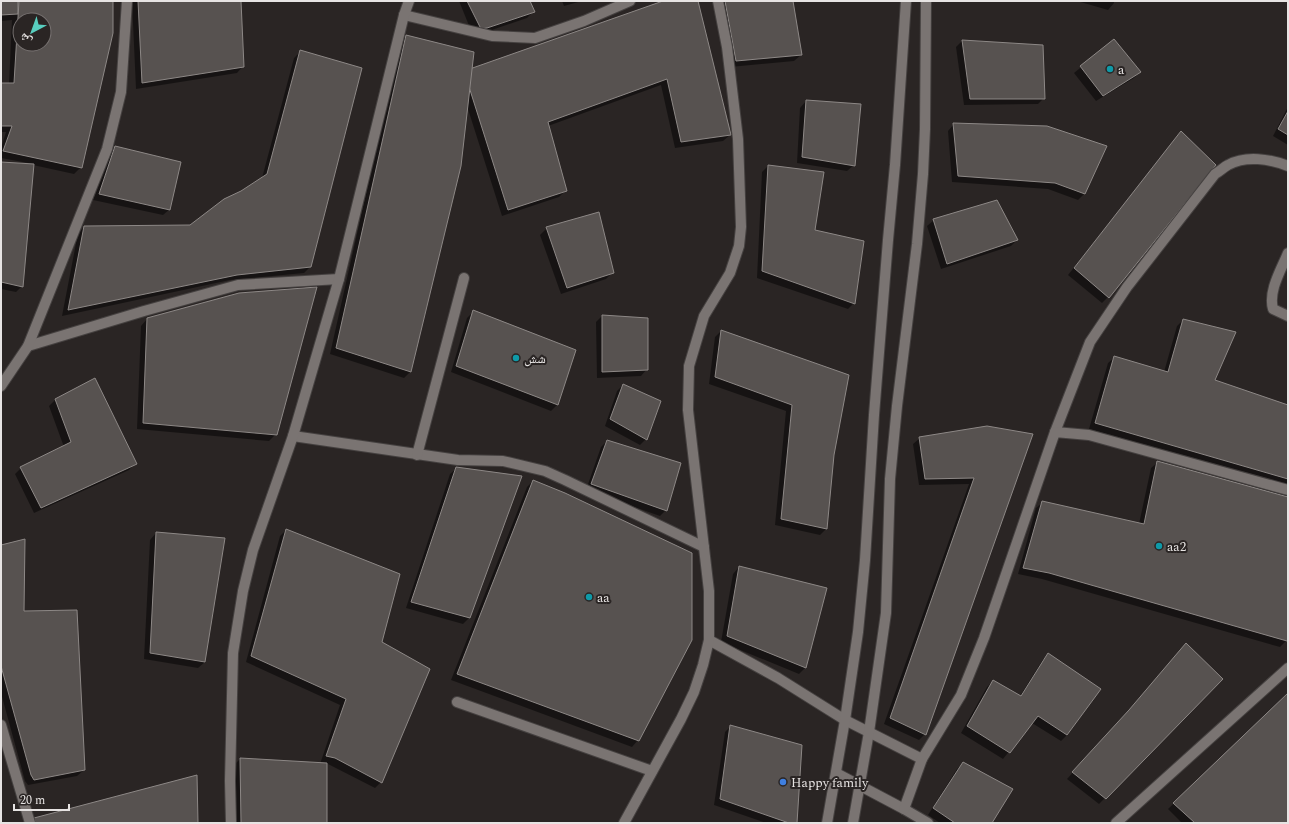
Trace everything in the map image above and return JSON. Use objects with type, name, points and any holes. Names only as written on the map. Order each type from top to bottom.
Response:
[{"type":"street","points":[[1,386],[28,346],[107,149],[121,92],[127,1]]},
{"type":"street","points":[[231,823],[230,781],[233,653],[243,591],[254,550],[293,436],[339,280],[404,15],[409,1]]},
{"type":"street","points":[[404,15],[492,36],[535,38],[584,21],[630,1]]},
{"type":"street","points":[[624,823],[681,719],[694,692],[709,640],[709,592],[688,410],[689,366],[704,316],[730,273],[739,246],[741,227],[738,139],[727,47],[718,1]]},
{"type":"street","points":[[827,823],[845,720],[858,632],[865,560],[874,415],[896,157],[906,1]]},
{"type":"street","points":[[853,823],[869,732],[886,613],[890,478],[897,406],[917,244],[926,130],[926,1]]},
{"type":"street","points":[[904,809],[922,760],[961,695],[984,638],[1056,432],[1090,342],[1127,286],[1215,174],[1230,164],[1244,160],[1260,159],[1288,166]]},
{"type":"street","points":[[1288,253],[1272,292],[1271,302],[1274,309],[1288,316]]},
{"type":"street","points":[[417,455],[464,278]]},
{"type":"street","points":[[28,346],[144,310],[238,285],[339,280]]},
{"type":"street","points":[[1056,432],[1089,435],[1288,490]]},
{"type":"street","points":[[293,436],[458,460],[503,461],[545,471],[704,546]]},
{"type":"street","points":[[709,640],[778,678],[845,720],[922,760]]},
{"type":"street","points":[[1116,823],[1288,668]]},
{"type":"street","points":[[457,702],[652,771]]},
{"type":"street","points":[[1,725],[30,823]]},
{"type":"street","points":[[836,773],[928,823]]},
{"type":"building","points":[[1,1],[18,1],[18,12],[12,12],[12,14],[1,15]]},
{"type":"building","points":[[19,1],[113,1],[113,33],[82,168],[3,151],[12,126],[1,126],[1,83],[14,83],[16,52],[52,52],[52,12],[18,12]]},
{"type":"building","points":[[138,1],[241,1],[244,67],[142,83]]},
{"type":"building","points":[[467,1],[530,1],[535,12],[481,29]]},
{"type":"building","points":[[663,1],[698,1],[731,135],[681,142],[667,79],[548,122],[567,191],[508,210],[464,71]]},
{"type":"building","points":[[725,1],[793,1],[802,55],[736,61]]},
{"type":"building","points":[[406,35],[474,52],[461,166],[411,372],[336,348]]},
{"type":"building","name":"a","points":[[1114,39],[1141,72],[1103,96],[1080,66]]},
{"type":"building","points":[[962,40],[1043,45],[1045,99],[970,99]]},
{"type":"building","points":[[300,50],[362,68],[311,267],[237,275],[68,310],[84,226],[190,225],[224,199],[241,191],[267,174]]},
{"type":"building","points":[[806,100],[861,104],[855,166],[802,157]]},
{"type":"building","points":[[1288,111],[1288,135],[1278,129]]},
{"type":"building","points":[[953,123],[1047,126],[1107,146],[1085,194],[1055,183],[958,176]]},
{"type":"building","points":[[1181,131],[1216,165],[1109,298],[1074,268]]},
{"type":"building","points":[[115,146],[181,162],[170,210],[99,194]]},
{"type":"building","points":[[1,162],[34,164],[23,287],[1,282]]},
{"type":"building","points":[[768,165],[824,172],[815,230],[864,241],[855,304],[762,271]]},
{"type":"building","points":[[997,200],[1018,240],[947,264],[933,219]]},
{"type":"building","points":[[599,212],[614,273],[567,288],[546,227]]},
{"type":"building","points":[[317,287],[277,435],[143,423],[147,318],[239,293]]},
{"type":"building","name":"شش","points":[[473,310],[576,350],[558,405],[456,366]]},
{"type":"building","points":[[602,315],[648,318],[648,370],[602,372]]},
{"type":"building","points":[[1183,319],[1236,332],[1215,380],[1288,405],[1288,479],[1095,423],[1114,356],[1168,372]]},
{"type":"building","points":[[721,330],[849,375],[834,455],[827,529],[781,519],[792,405],[715,377]]},
{"type":"building","points":[[95,378],[137,464],[41,508],[20,467],[71,442],[55,399]]},
{"type":"building","points":[[623,384],[661,401],[647,440],[610,419]]},
{"type":"building","points":[[987,426],[1033,434],[926,735],[890,718],[974,478],[925,479],[919,437]]},
{"type":"building","points":[[607,440],[681,463],[667,511],[591,484]]},
{"type":"building","name":"aa2","points":[[1157,461],[1288,497],[1287,641],[1049,573],[1023,568],[1042,501],[1144,524]]},
{"type":"building","points":[[456,467],[522,476],[470,618],[411,602]]},
{"type":"building","name":"aa","points":[[533,480],[565,493],[692,553],[692,640],[639,741],[457,674]]},
{"type":"building","points":[[286,529],[400,574],[382,642],[430,669],[382,783],[335,758],[326,756],[346,699],[251,656]]},
{"type":"building","points":[[156,532],[225,538],[205,662],[150,653]]},
{"type":"building","points":[[25,539],[24,611],[77,610],[85,770],[34,780],[31,775],[1,666],[1,545]]},
{"type":"building","points":[[739,566],[827,588],[806,668],[727,636]]},
{"type":"building","points":[[1186,643],[1223,679],[1106,799],[1072,772],[1129,710]]},
{"type":"building","points":[[1048,653],[1101,689],[1067,735],[1038,716],[1010,753],[967,726],[993,680],[1021,696]]},
{"type":"building","points":[[1288,693],[1288,823],[1195,823],[1173,803]]},
{"type":"building","points":[[730,725],[802,745],[797,823],[789,823],[720,799]]},
{"type":"building","points":[[240,758],[327,763],[327,823],[241,823]]},
{"type":"building","points":[[963,762],[1013,789],[992,823],[955,823],[933,808]]},
{"type":"building","points":[[197,775],[198,823],[36,823],[34,818]]},
{"type":"place","name":"a","points":[[1110,69]]},
{"type":"place","name":"شش","points":[[516,358]]},
{"type":"place","name":"aa2","points":[[1159,546]]},
{"type":"place","name":"aa","points":[[589,597]]},
{"type":"place","name":"Happy family","points":[[783,782]]}]
